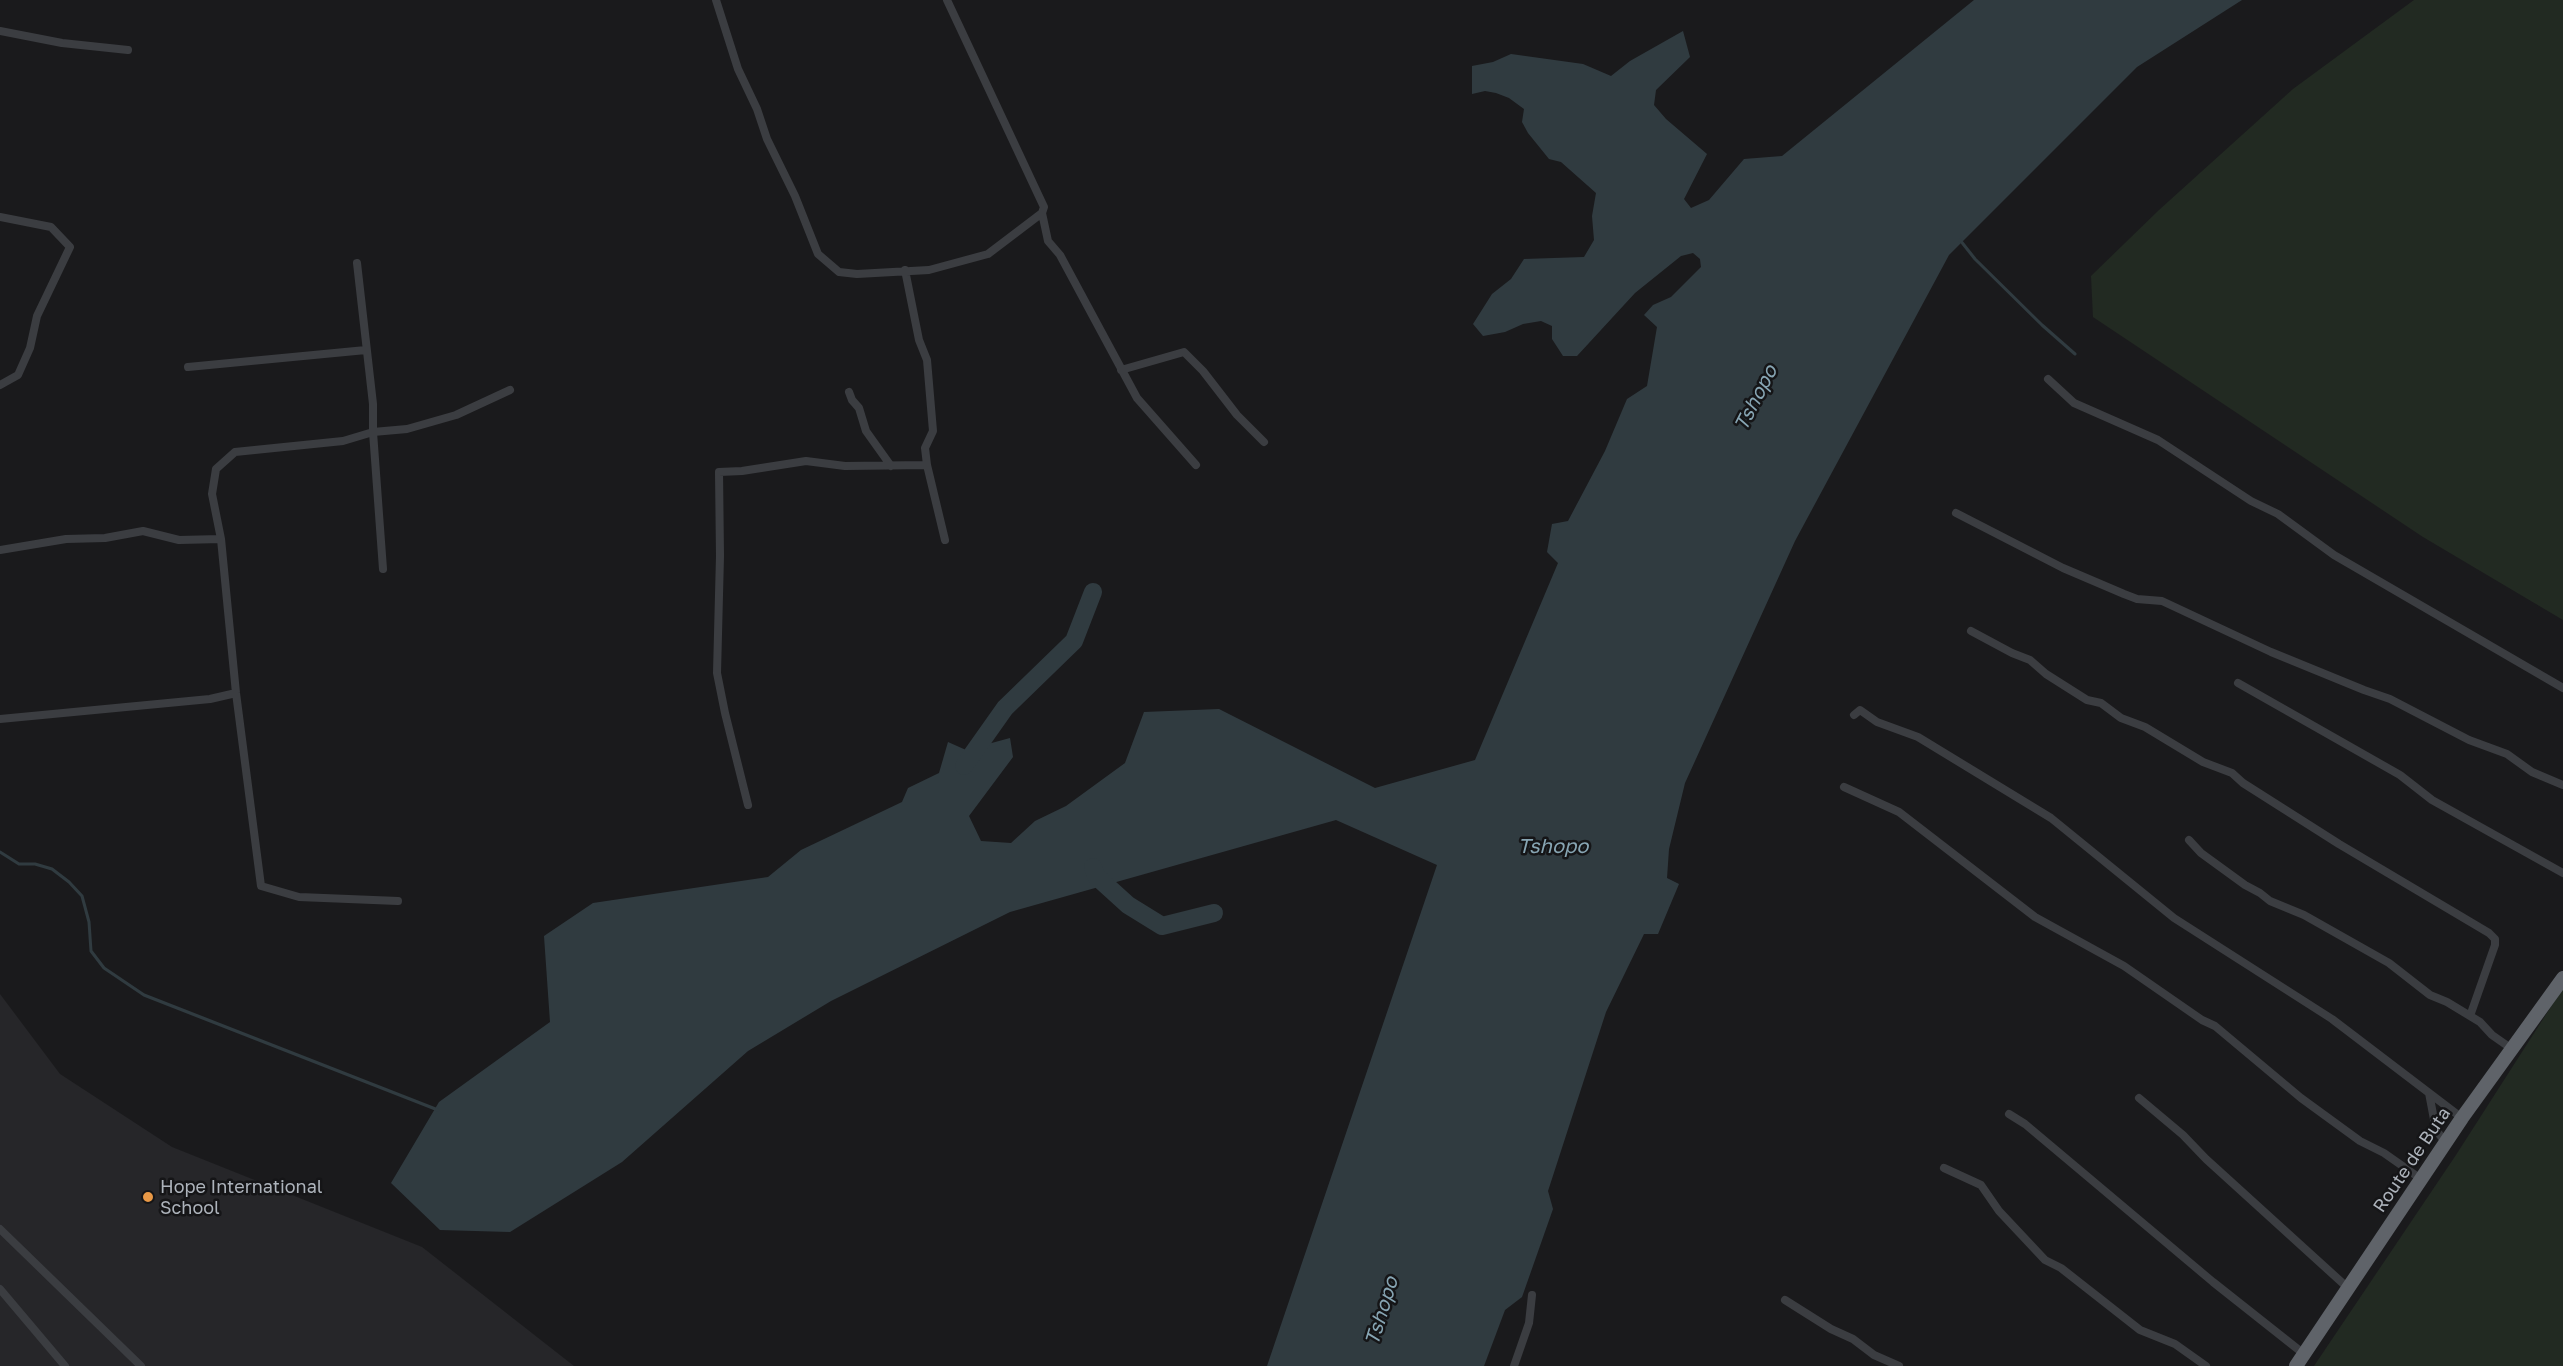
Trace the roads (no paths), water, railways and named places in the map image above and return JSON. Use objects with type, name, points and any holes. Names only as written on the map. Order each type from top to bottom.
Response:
[{"type":"highway","name":"Route de Buta","points":[[2296,1366],[2462,1118],[2563,978]]},
{"type":"street","points":[[716,0],[738,69],[757,109],[767,140],[795,196],[818,254],[838,272],[857,274],[940,268],[988,254],[1042,213]]},
{"type":"street","points":[[947,0],[1044,204],[1042,213],[1048,241],[1060,255],[1137,398],[1196,465]]},
{"type":"street","points":[[0,32],[62,43],[128,50]]},
{"type":"street","points":[[0,217],[51,227],[70,248],[37,316],[30,348],[18,375],[0,385]]},
{"type":"street","points":[[357,263],[373,404],[383,569]]},
{"type":"street","points":[[906,270],[919,340],[927,360],[933,431],[925,448],[945,540]]},
{"type":"street","points":[[188,367],[366,350]]},
{"type":"street","points":[[1121,369],[1184,352],[1203,371],[1237,415],[1264,442]]},
{"type":"street","points":[[2048,380],[2074,403],[2158,440],[2251,501],[2278,514],[2334,555],[2563,688]]},
{"type":"street","points":[[398,901],[299,897],[261,886],[236,693],[221,539],[212,494],[216,469],[235,452],[343,441],[373,432],[407,429],[456,415],[510,390]]},
{"type":"street","points":[[849,392],[859,408],[866,431],[891,466]]},
{"type":"street","points":[[748,806],[717,673],[720,556],[719,472],[742,471],[806,461],[845,466],[927,465]]},
{"type":"street","points":[[1956,513],[2063,568],[2137,599],[2162,601],[2271,652],[2390,699],[2469,740],[2507,754],[2532,772],[2563,785]]},
{"type":"street","points":[[0,550],[66,539],[105,538],[143,531],[179,540],[221,539]]},
{"type":"street","points":[[1971,631],[2005,650],[2030,660],[2060,684],[2088,700],[2100,703],[2121,718],[2162,736],[2203,762],[2235,775],[2243,783],[2338,844],[2489,933],[2495,939],[2495,945],[2470,1016]]},
{"type":"street","points":[[2238,683],[2400,775],[2432,800],[2563,873]]},
{"type":"street","points":[[0,719],[210,699],[236,693]]},
{"type":"street","points":[[1854,715],[1860,710],[1877,722],[1918,737],[2043,812],[2175,918],[2332,1019],[2462,1118]]},
{"type":"street","points":[[1845,787],[1899,812],[2035,917],[2124,966],[2190,1012],[2215,1026],[2318,1110],[2360,1141],[2384,1153],[2421,1179]]},
{"type":"street","points":[[2189,840],[2201,853],[2270,901],[2304,915],[2380,958],[2430,995],[2470,1016],[2512,1049]]},
{"type":"street","points":[[2429,1093],[2436,1130],[2446,1143]]},
{"type":"street","points":[[2139,1098],[2183,1135],[2214,1167],[2348,1288]]},
{"type":"street","points":[[2009,1114],[2025,1124],[2213,1282],[2304,1354]]},
{"type":"street","points":[[1944,1168],[1981,1185],[1999,1210],[2045,1260],[2061,1268],[2140,1329],[2181,1347],[2206,1366]]},
{"type":"street","points":[[0,1229],[141,1366]]},
{"type":"street","points":[[0,1289],[65,1366]]},
{"type":"street","points":[[1514,1366],[1529,1323],[1532,1296]]},
{"type":"street","points":[[1785,1300],[1831,1329],[1853,1339],[1874,1355],[1899,1366]]},
{"type":"water","name":"Tshopo","points":[[1974,0],[2242,0],[2137,67],[1949,255],[1795,541],[1685,783],[1669,849],[1667,878],[1679,884],[1658,934],[1644,934],[1606,1012],[1548,1191],[1553,1209],[1522,1297],[1505,1310],[1484,1366],[1267,1366],[1437,865],[1336,820],[1010,912],[831,1001],[748,1051],[622,1162],[510,1232],[440,1230],[391,1183],[439,1102],[550,1022],[544,936],[593,903],[768,877],[801,850],[902,802],[908,788],[939,773],[948,742],[966,750],[1010,738],[1013,757],[969,816],[981,841],[1011,843],[1035,821],[1066,806],[1125,763],[1144,712],[1219,709],[1375,788],[1475,760],[1558,563],[1547,552],[1552,524],[1568,521],[1605,451],[1627,399],[1647,386],[1657,327],[1644,315],[1653,305],[1671,297],[1701,267],[1700,259],[1693,253],[1681,256],[1635,293],[1577,356],[1563,356],[1552,339],[1552,326],[1541,321],[1483,336],[1473,324],[1492,294],[1511,279],[1524,259],[1584,257],[1594,240],[1592,216],[1596,193],[1561,162],[1549,159],[1522,122],[1524,109],[1509,98],[1496,93],[1485,91],[1472,94],[1472,66],[1493,62],[1511,54],[1583,64],[1611,76],[1630,61],[1683,31],[1690,57],[1656,90],[1654,105],[1666,119],[1707,154],[1684,199],[1691,208],[1709,200],[1744,159],[1782,156]]},
{"type":"waterway","points":[[1960,240],[1975,259],[2075,354]]},
{"type":"waterway","points":[[964,766],[1005,708],[1074,641],[1093,592]]},
{"type":"waterway","points":[[0,852],[19,864],[35,864],[52,869],[69,882],[82,896],[89,922],[91,951],[104,968],[144,995],[438,1110]]},
{"type":"waterway","points":[[1093,867],[1096,876],[1128,905],[1162,926],[1214,913]]},
{"type":"place","name":"Hope International School","points":[[148,1197]]}]
